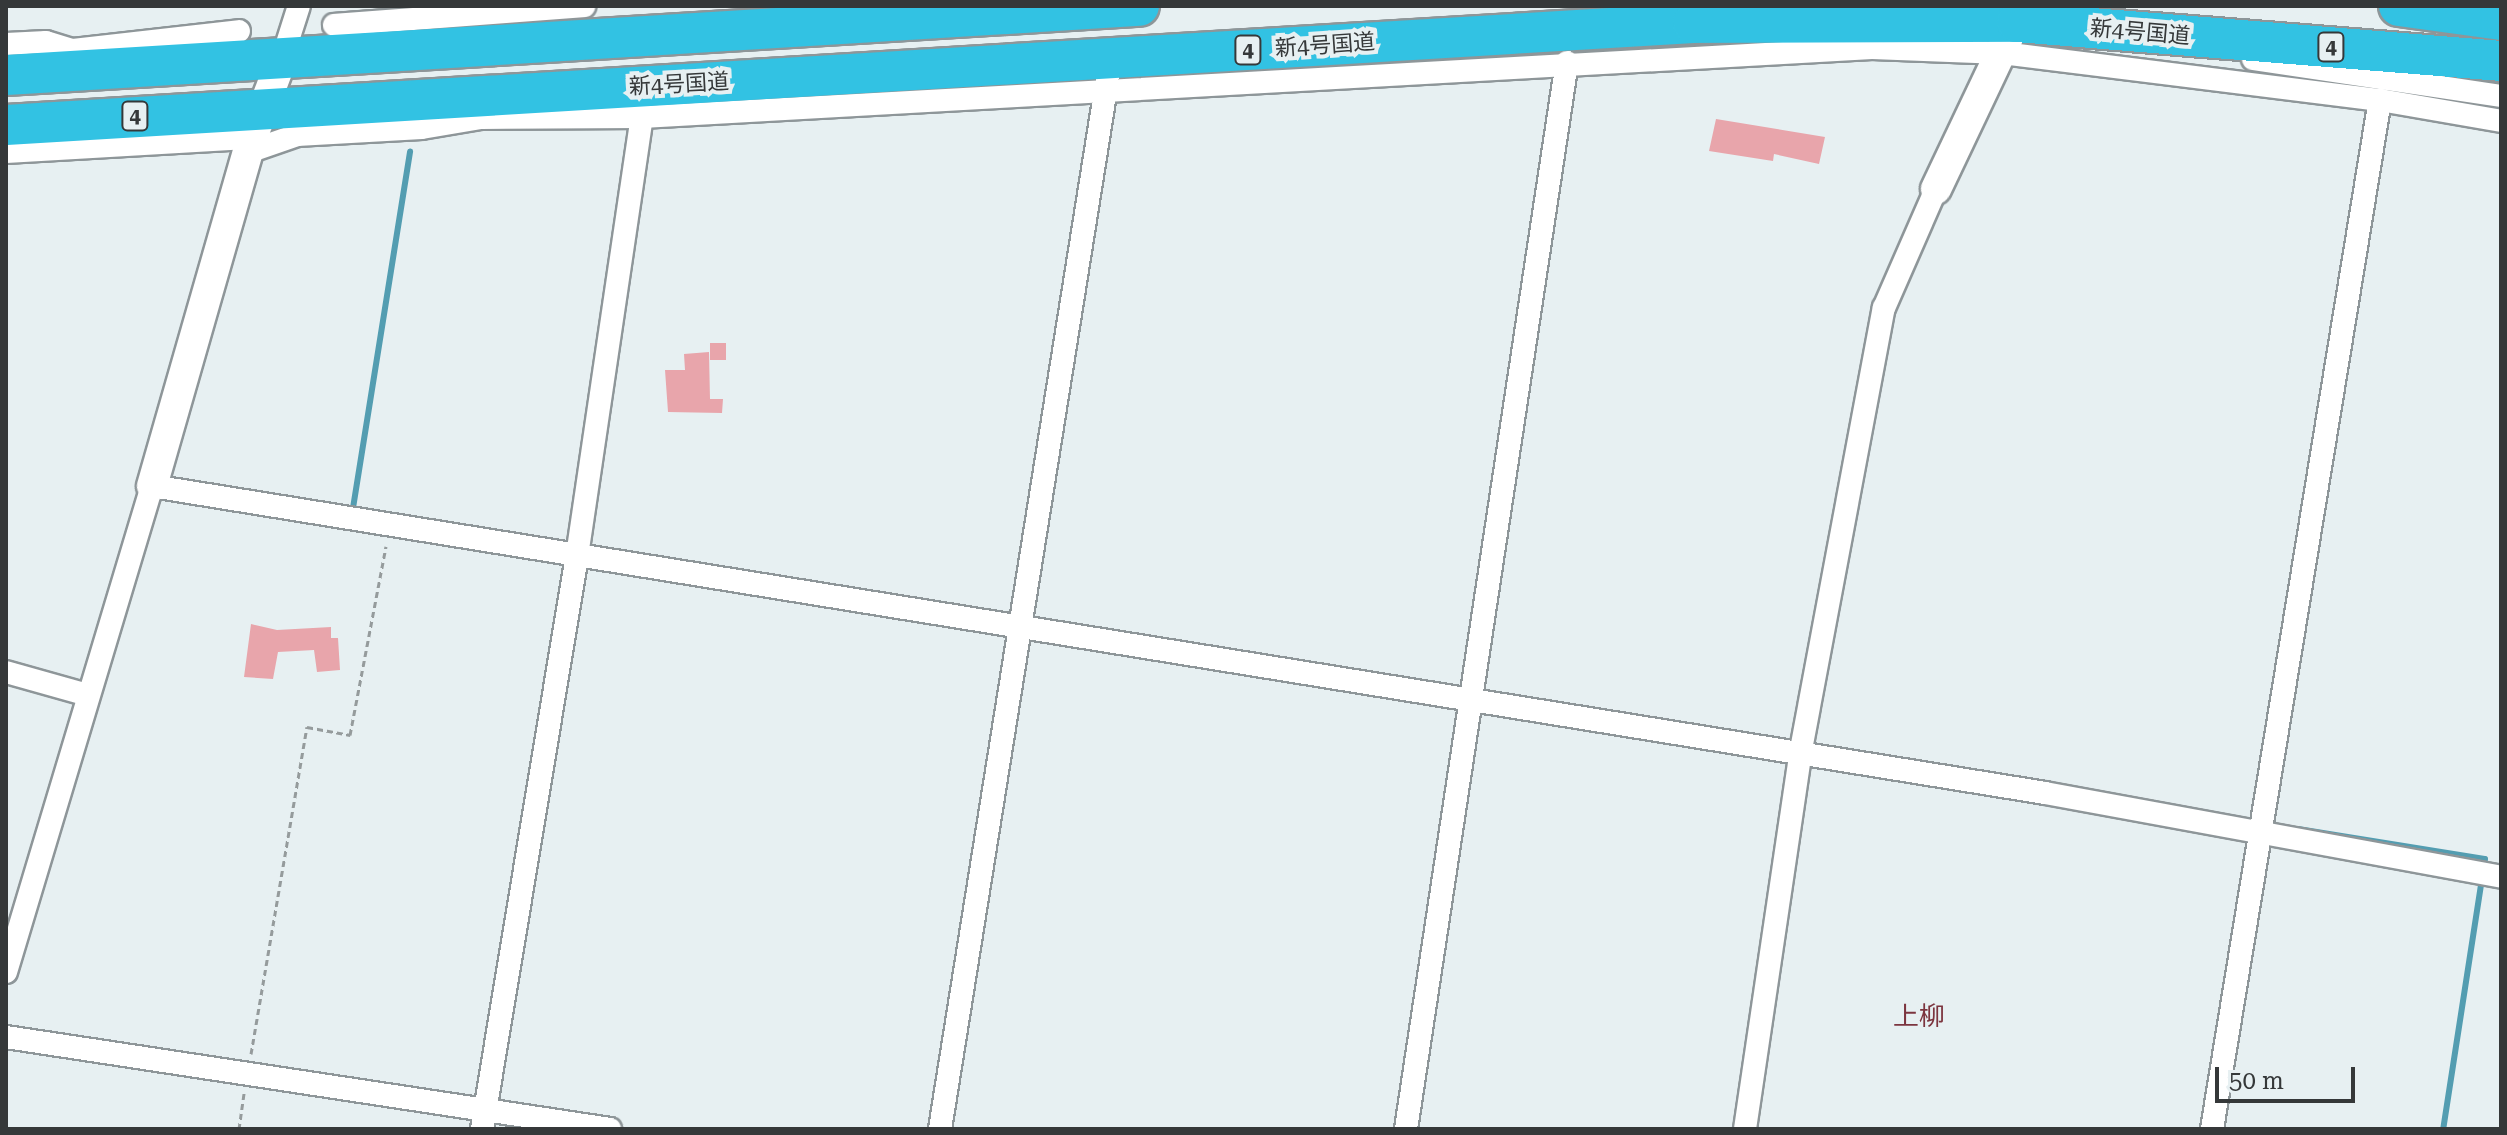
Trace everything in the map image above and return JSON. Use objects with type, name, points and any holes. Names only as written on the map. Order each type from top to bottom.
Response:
[{"type":"highway","name":"4","points":[[6,75],[100,58],[283,56],[473,31],[1139,6]]},
{"type":"highway","points":[[2399,6],[2501,20]]},
{"type":"highway","name":"新4号国道","points":[[6,125],[255,132],[481,107],[1108,73],[1592,28],[1879,34],[2014,27],[2113,30],[2501,61]]},
{"type":"street","points":[[6,972],[255,132],[299,6]]},
{"type":"street","points":[[334,25],[473,31],[584,6]]},
{"type":"street","points":[[1745,1129],[1800,755],[1884,308],[1936,189],[2014,27],[2501,121]]},
{"type":"street","points":[[2113,30],[2208,53],[2501,96]]},
{"type":"street","points":[[6,44],[100,58],[239,31]]},
{"type":"street","points":[[481,107],[642,117],[1108,73],[1567,62],[1879,34]]},
{"type":"street","points":[[1406,1129],[1474,702],[1567,62]]},
{"type":"street","points":[[940,1129],[1108,73]]},
{"type":"street","points":[[2212,1129],[2380,100]]},
{"type":"street","points":[[484,1119],[577,556],[642,117]]},
{"type":"street","points":[[6,152],[255,132]]},
{"type":"street","points":[[152,486],[2261,830],[2501,877]]},
{"type":"street","points":[[6,672],[88,695]]},
{"type":"street","points":[[6,1037],[248,1073],[484,1119],[610,1129]]},
{"type":"path","points":[[239,1129],[307,727],[350,735],[390,525]]},
{"type":"building","points":[[1716,119],[1825,137],[1819,164],[1774,154],[1773,161],[1709,151]]},
{"type":"building","points":[[710,343],[726,343],[726,360],[710,360]]},
{"type":"building","points":[[709,352],[710,399],[723,399],[722,413],[668,412],[665,370],[685,370],[684,354]]},
{"type":"building","points":[[251,624],[277,630],[331,627],[331,638],[338,638],[340,670],[317,672],[314,650],[278,652],[273,679],[244,677]]},
{"type":"waterway","points":[[353,508],[410,152]]},
{"type":"waterway","points":[[2298,829],[2485,859],[2443,1129]]},
{"type":"district","name":"上柳","points":[[1919,1017]]}]
